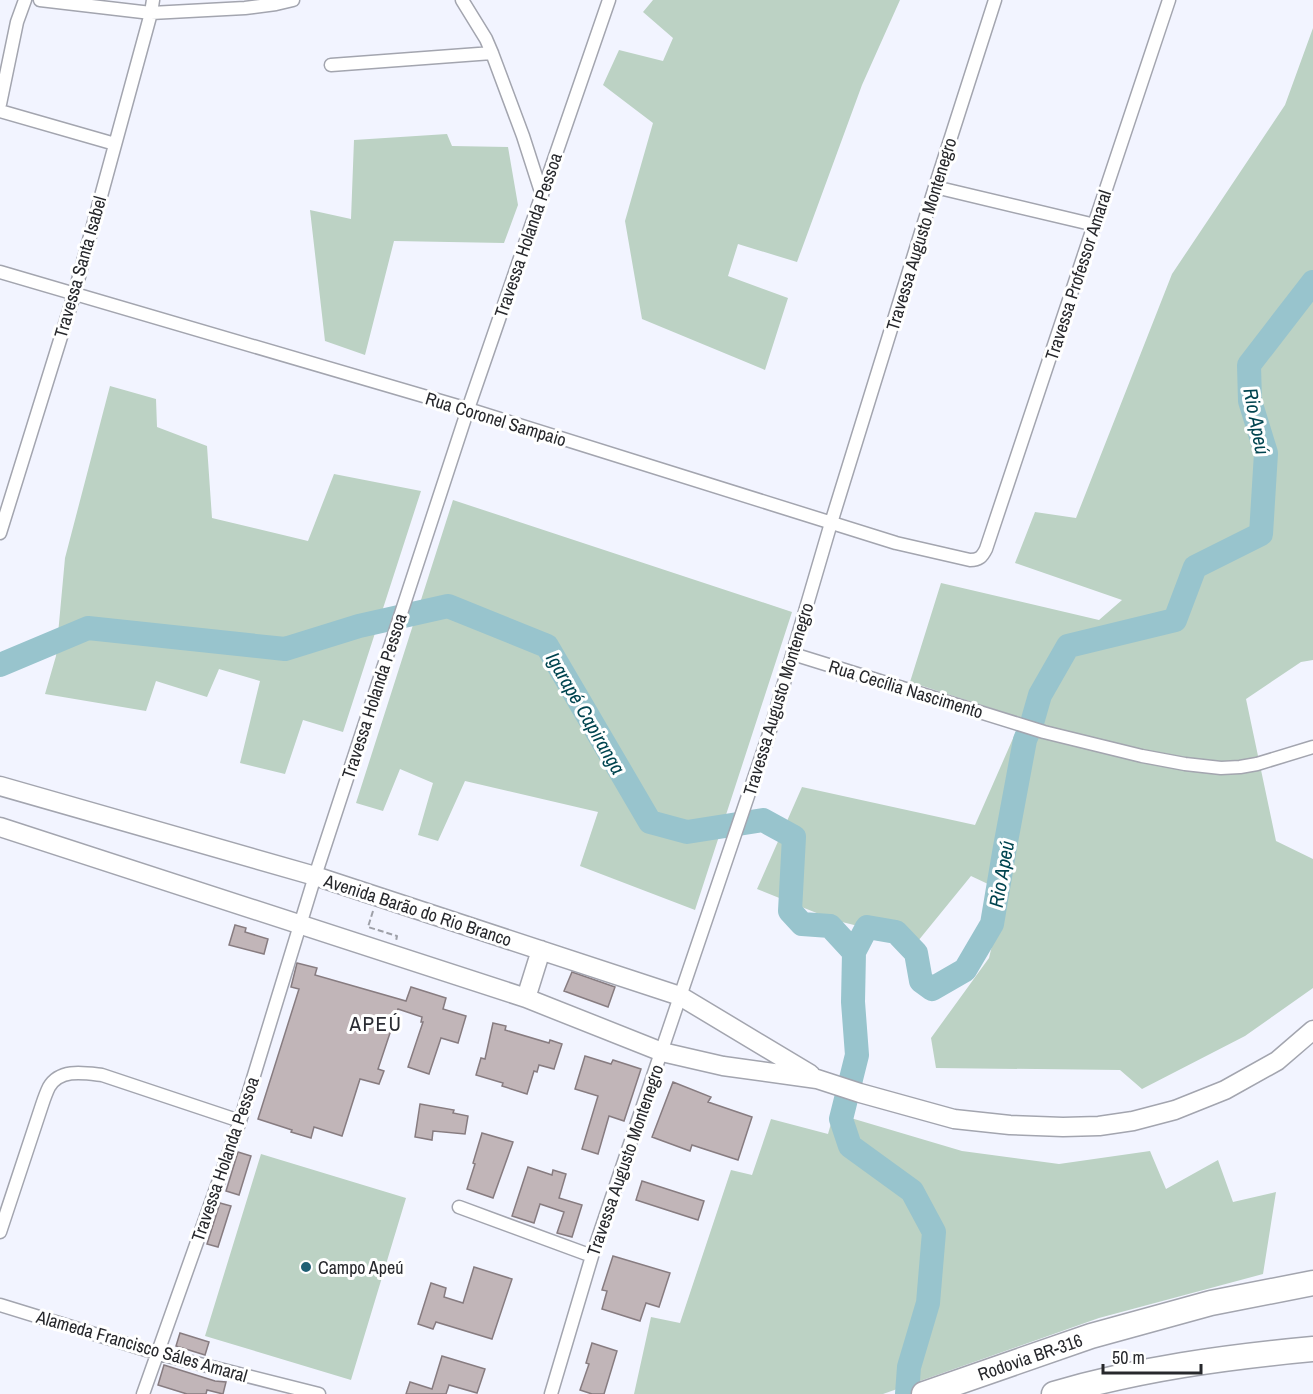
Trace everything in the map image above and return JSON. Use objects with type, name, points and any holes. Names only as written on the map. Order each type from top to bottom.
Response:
[{"type":"highway","name":"Rodovia BR-316","points":[[932,1391],[1091,1336],[1211,1302],[1313,1283]]},
{"type":"highway","points":[[1054,1394],[1090,1383],[1158,1369],[1248,1355],[1313,1349]]},
{"type":"main road","name":"Avenida Barão do Rio Branco","points":[[0,786],[315,876],[680,996],[824,1081]]},
{"type":"main road","name":"Avenida Barão do Rio Branco","points":[[0,826],[525,998],[662,1052],[723,1066],[824,1081],[954,1119],[1010,1125],[1063,1127],[1133,1121],[1175,1110],[1225,1090],[1277,1061],[1313,1030]]},
{"type":"main road","points":[[525,998],[541,950]]},
{"type":"street","points":[[0,102],[17,22],[25,0]]},
{"type":"street","points":[[40,0],[245,8],[293,0]]},
{"type":"street","points":[[462,0],[492,53],[542,195]]},
{"type":"street","name":"Travessa Holanda Pessoa","points":[[143,1394],[240,1121],[315,876],[468,409],[609,0]]},
{"type":"street","name":"Travessa Augusto Montenegro","points":[[551,1394],[592,1256],[769,734],[831,524],[995,0]]},
{"type":"street","name":"Travessa Professor Amaral","points":[[986,549],[1169,0]]},
{"type":"street","name":"Travessa Santa Isabel","points":[[0,533],[74,295],[152,6]]},
{"type":"street","points":[[331,65],[492,53]]},
{"type":"street","points":[[0,111],[115,144]]},
{"type":"street","points":[[935,187],[1095,225]]},
{"type":"street","name":"Rua Coronel Sampaio","points":[[0,272],[468,409],[896,543],[970,560],[982,557],[986,549]]},
{"type":"street","name":"Rua Cecília Nascimento","points":[[793,654],[1044,732],[1185,764],[1221,768],[1240,767],[1313,747]]},
{"type":"street","points":[[0,1232],[50,1085],[64,1075],[79,1072],[102,1075],[240,1121]]},
{"type":"street","points":[[459,1208],[592,1256]]},
{"type":"street","name":"Alameda Francisco Sáles Amaral","points":[[0,1305],[156,1353],[319,1394]]},
{"type":"path","points":[[378,897],[368,927],[397,936],[392,954]]},
{"type":"green space","points":[[653,0],[900,0],[862,85],[797,262],[738,244],[728,276],[788,298],[765,370],[642,319],[625,221],[653,123],[603,85],[619,50],[663,61],[673,38],[643,12]]},
{"type":"green space","points":[[1313,28],[1313,660],[1301,662],[1246,699],[1276,841],[1313,859],[1313,988],[1245,1036],[1142,1089],[1120,1070],[936,1068],[931,1038],[989,958],[1005,892],[971,876],[918,941],[834,920],[757,889],[802,787],[975,825],[1022,718],[910,682],[941,583],[1099,620],[1122,600],[1015,563],[1035,512],[1076,518],[1172,274],[1285,105]]},
{"type":"green space","points":[[447,134],[452,146],[508,147],[518,205],[504,243],[394,241],[365,355],[325,341],[310,210],[351,219],[354,140]]},
{"type":"green space","points":[[110,386],[156,399],[157,427],[207,446],[212,518],[308,541],[334,474],[421,491],[343,732],[303,720],[285,774],[240,763],[260,681],[219,669],[207,697],[156,681],[146,711],[45,694],[56,656],[65,558]]},
{"type":"green space","points":[[453,500],[792,612],[695,910],[580,866],[598,812],[465,781],[438,841],[418,835],[433,783],[400,769],[383,811],[356,803]]},
{"type":"green space","points":[[834,1113],[962,1151],[1059,1164],[1150,1151],[1166,1189],[1218,1160],[1233,1202],[1276,1192],[1263,1274],[1099,1318],[883,1394],[634,1394],[651,1317],[680,1323],[731,1170],[752,1175],[771,1119],[828,1134]]},
{"type":"green space","name":"Campo Apeú","points":[[261,1154],[406,1198],[351,1380],[205,1336]]},
{"type":"building","points":[[235,925],[246,928],[245,932],[268,939],[264,954],[229,945]]},
{"type":"building","points":[[297,963],[317,968],[315,975],[406,1001],[411,987],[446,998],[443,1009],[466,1016],[458,1043],[441,1038],[429,1074],[408,1067],[423,1022],[421,1022],[422,1017],[398,1009],[378,1069],[384,1071],[379,1084],[360,1079],[342,1136],[314,1127],[311,1138],[258,1119],[299,989],[291,987]]},
{"type":"building","points":[[572,972],[615,987],[608,1007],[564,991]]},
{"type":"building","points":[[493,1023],[506,1026],[505,1030],[549,1043],[550,1040],[562,1044],[554,1069],[539,1065],[537,1072],[534,1071],[527,1094],[502,1086],[503,1083],[476,1075],[481,1058],[485,1059]]},
{"type":"building","points":[[585,1056],[611,1064],[613,1060],[641,1069],[624,1121],[609,1116],[598,1154],[582,1149],[598,1096],[575,1089]]},
{"type":"building","points":[[673,1082],[711,1097],[708,1102],[752,1117],[738,1160],[692,1145],[690,1151],[652,1137]]},
{"type":"building","points":[[420,1104],[454,1110],[453,1113],[468,1116],[465,1134],[433,1131],[432,1140],[415,1137]]},
{"type":"building","points":[[482,1133],[513,1142],[493,1198],[467,1189]]},
{"type":"building","points":[[238,1152],[251,1156],[239,1195],[226,1191]]},
{"type":"building","points":[[528,1167],[552,1175],[553,1170],[566,1174],[559,1198],[582,1205],[572,1237],[557,1233],[564,1212],[540,1204],[534,1223],[512,1216]]},
{"type":"building","points":[[642,1181],[704,1201],[698,1220],[636,1200]]},
{"type":"building","points":[[220,1203],[231,1206],[218,1247],[207,1244]]},
{"type":"building","points":[[613,1256],[670,1273],[659,1307],[646,1303],[640,1321],[602,1309],[607,1291],[602,1290]]},
{"type":"building","points":[[474,1267],[512,1279],[492,1339],[436,1322],[433,1329],[418,1324],[431,1283],[446,1288],[444,1297],[463,1303]]},
{"type":"building","points":[[180,1333],[209,1342],[205,1355],[176,1346]]},
{"type":"building","points":[[592,1343],[617,1351],[604,1394],[592,1394],[580,1390],[589,1364],[586,1363]]},
{"type":"building","points":[[442,1356],[485,1369],[477,1393],[449,1385],[446,1394],[406,1394],[410,1382],[432,1389]]},
{"type":"building","points":[[164,1365],[215,1381],[226,1382],[223,1394],[207,1390],[206,1394],[187,1394],[158,1385]]},
{"type":"waterway","name":"Rio Apeú","points":[[907,1394],[909,1367],[928,1303],[934,1232],[912,1191],[850,1146],[841,1119],[857,1055],[853,1002],[854,952],[867,927],[896,932],[916,953],[921,981],[932,989],[965,970],[992,924],[1025,740],[1040,695],[1068,646],[1175,620],[1195,567],[1261,534],[1266,453],[1250,401],[1249,365],[1313,282]]},
{"type":"waterway","name":"Igarapé Capiranga","points":[[0,665],[88,628],[285,649],[359,626],[448,606],[547,646],[650,822],[687,832],[763,820],[794,837],[790,911],[802,924],[830,926],[854,952]]},
{"type":"place","name":"Campo Apeú","points":[[306,1267]]},
{"type":"district","name":"APEÚ","points":[[376,1023]]}]
